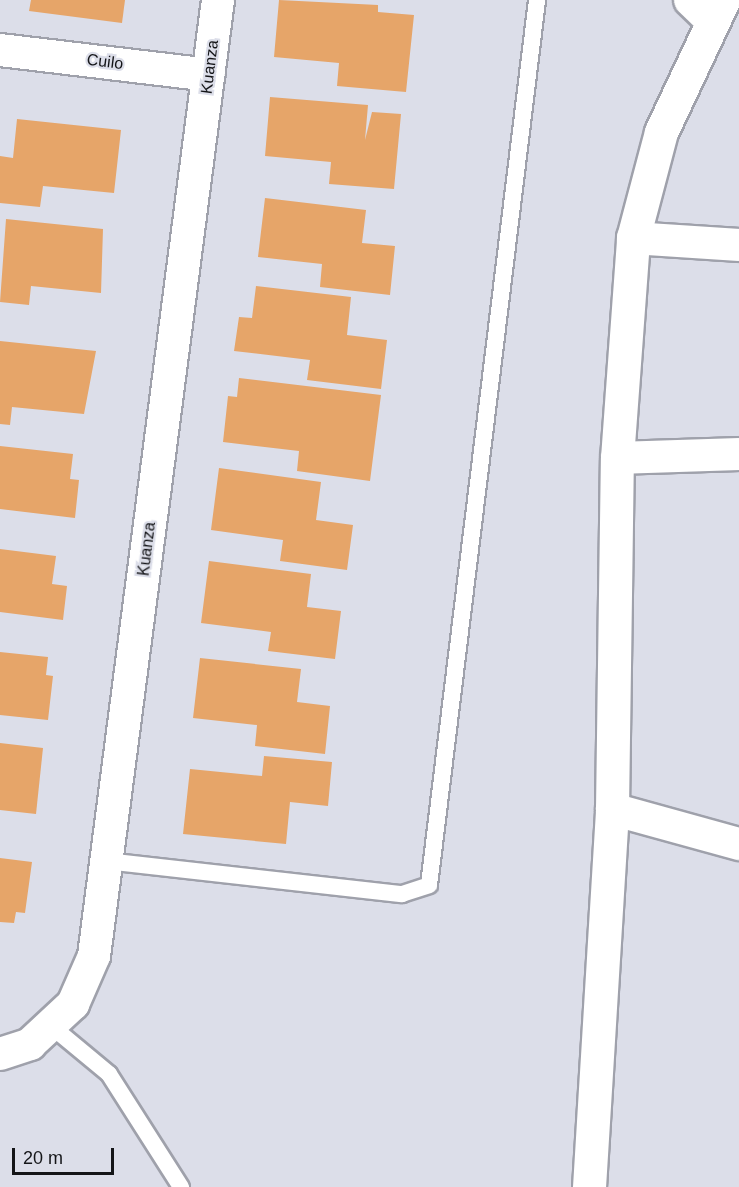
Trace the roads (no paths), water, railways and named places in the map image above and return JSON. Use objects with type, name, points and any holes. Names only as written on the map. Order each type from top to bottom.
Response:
[{"type":"street","name":"Kuanza","points":[[0,1054],[30,1044],[73,1004],[94,956],[218,0]]},
{"type":"street","points":[[589,1187],[612,809],[617,458],[633,238],[661,132],[708,7]]},
{"type":"street","name":"Cuilo","points":[[0,50],[209,75]]},
{"type":"street","points":[[633,238],[739,245]]},
{"type":"street","points":[[617,458],[739,454]]},
{"type":"street","points":[[612,809],[739,844]]},
{"type":"lane","points":[[106,861],[402,894],[429,885],[537,0]]},
{"type":"lane","points":[[50,1025],[109,1074],[181,1187]]}]
